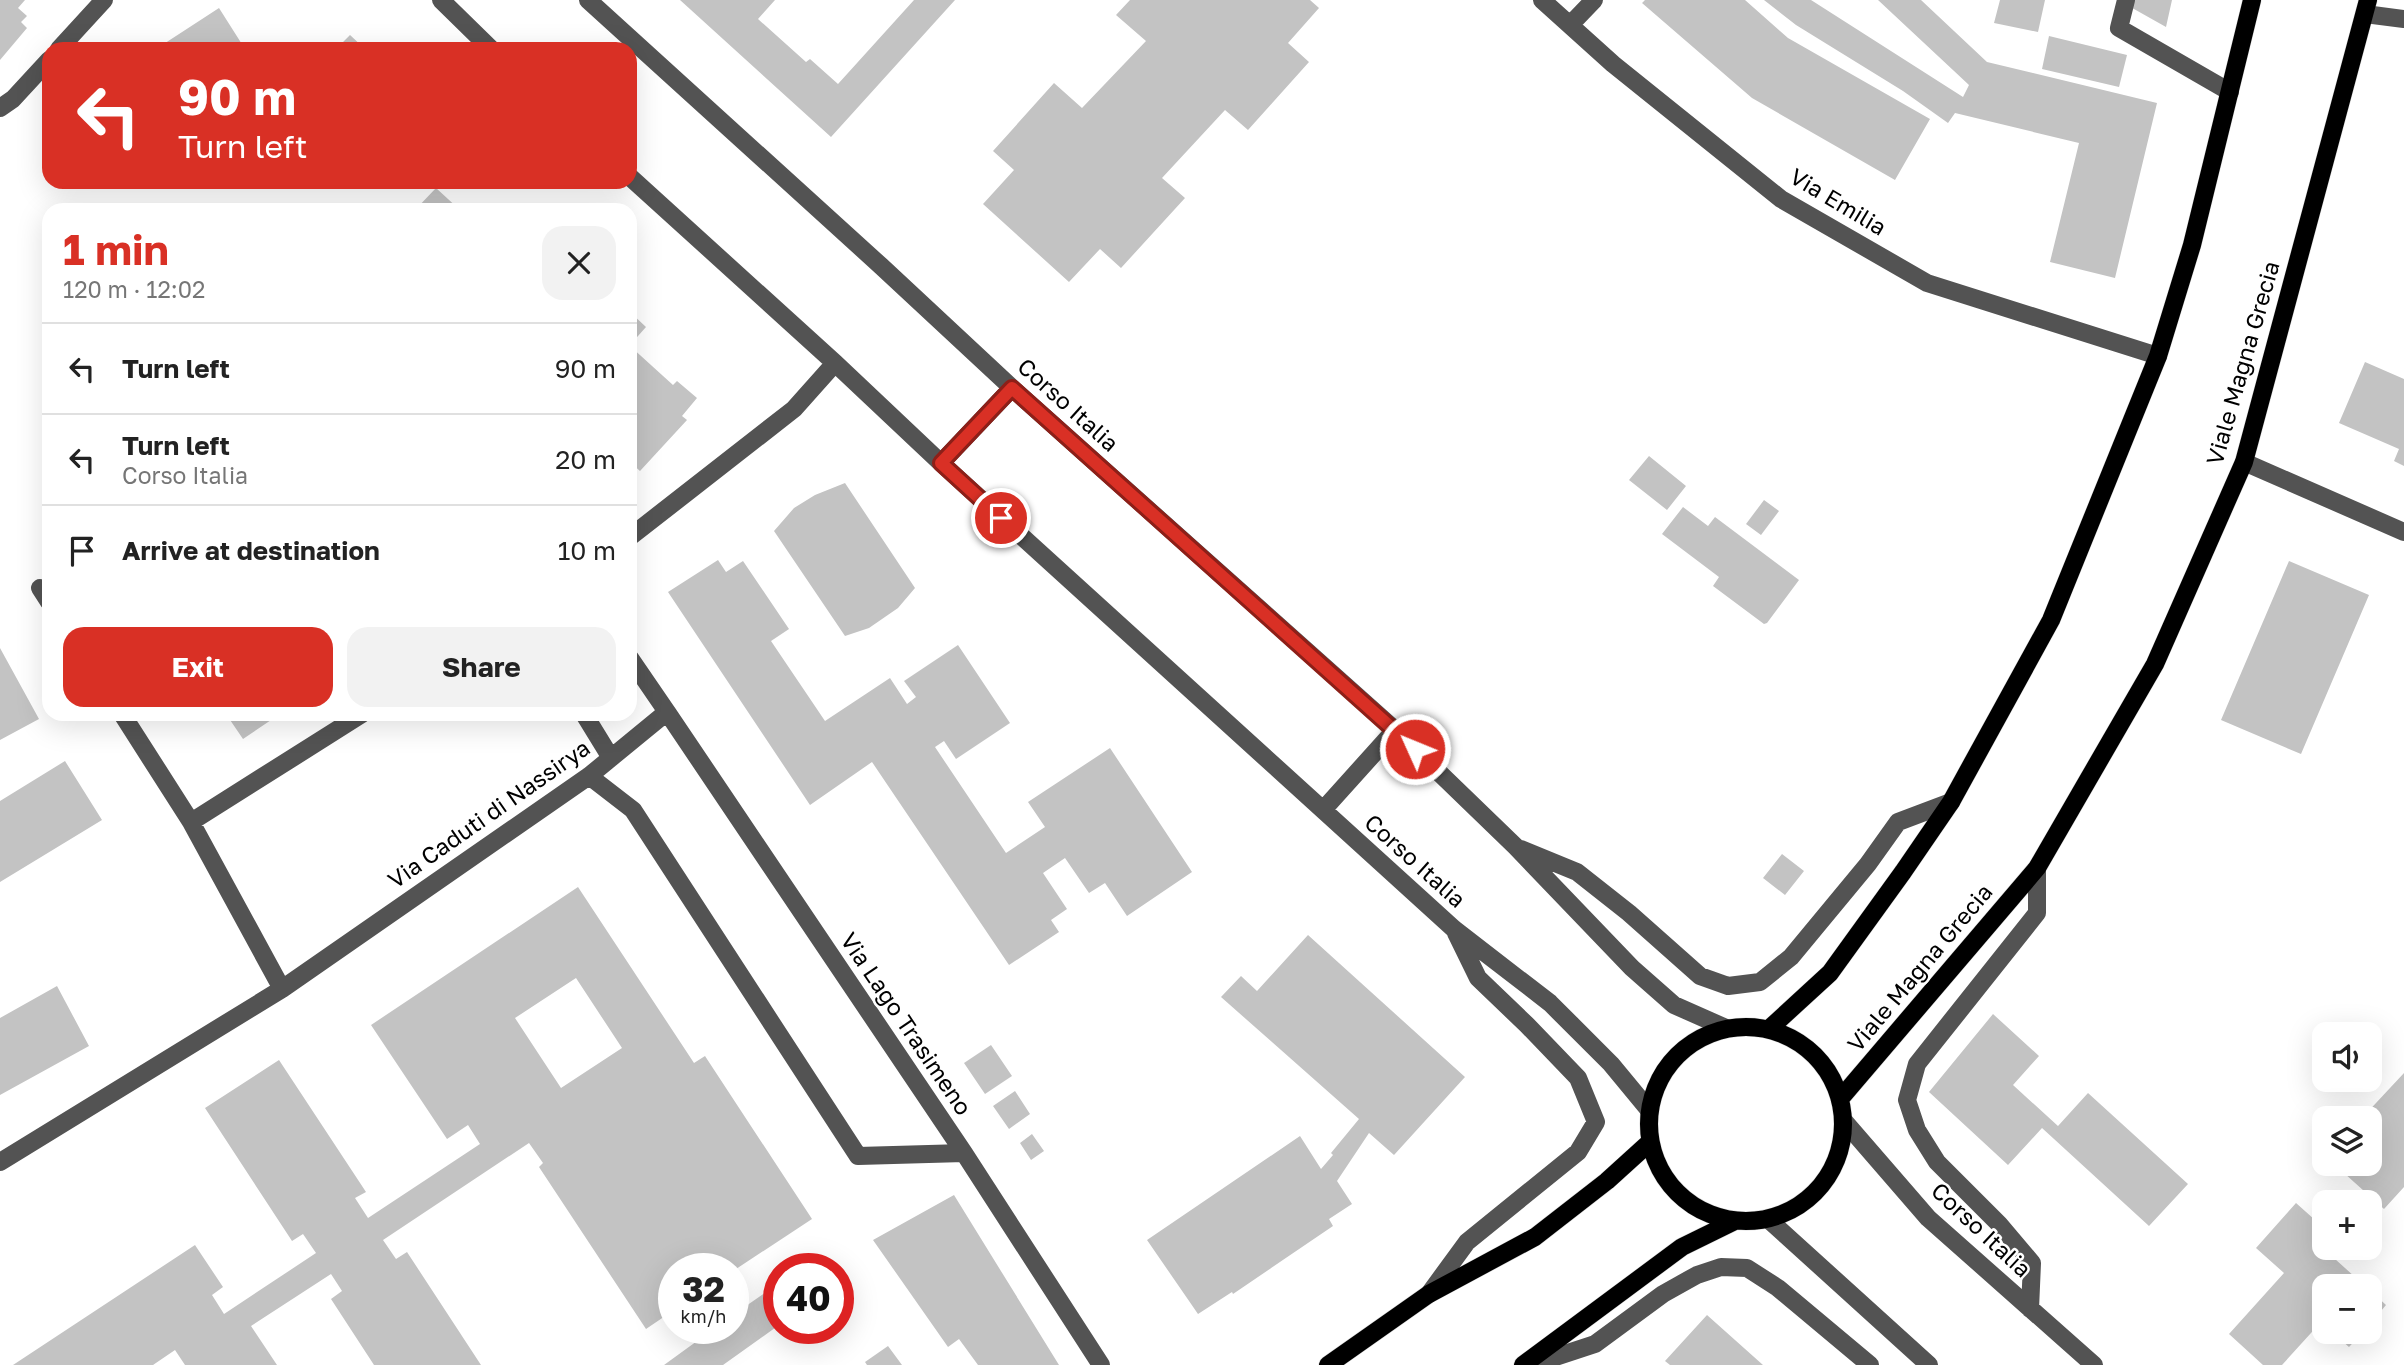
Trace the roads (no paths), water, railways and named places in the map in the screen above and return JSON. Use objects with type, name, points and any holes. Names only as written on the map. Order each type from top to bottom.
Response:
[{"type":"main road","points":[[1769,1029],[1830,973],[1903,872],[1951,802],[2051,620],[2158,356],[2192,245],[2252,0]]},
{"type":"main road","name":"Viale Magna Grecia","points":[[1840,1099],[2037,868],[2155,664],[2244,462],[2366,7]]},
{"type":"main road","points":[[1748,1026],[1769,1029],[1801,1043],[1826,1067],[1840,1099],[1844,1121],[1839,1154],[1823,1184],[1798,1206],[1768,1219],[1735,1221],[1696,1208],[1665,1180],[1650,1142],[1649,1110],[1657,1082],[1674,1057],[1698,1039],[1726,1028],[1748,1026]]},
{"type":"main road","points":[[1328,1365],[1429,1294],[1535,1237],[1607,1181],[1650,1142]]},
{"type":"main road","points":[[1523,1365],[1682,1247],[1735,1221]]},
{"type":"street","points":[[65,42],[104,0]]},
{"type":"street","points":[[441,0],[484,42]]},
{"type":"street","name":"Corso Italia","points":[[588,0],[634,42]]},
{"type":"street","name":"Via Emilia","points":[[1542,0],[1613,64],[1781,199],[1927,283],[2158,356]]},
{"type":"street","points":[[1570,25],[1594,0]]},
{"type":"street","points":[[2126,0],[2119,28],[2230,92]]},
{"type":"street","points":[[2366,7],[2404,19]]},
{"type":"street","name":"Corso Italia","points":[[637,45],[1012,388],[1395,730],[1515,846],[1632,968],[1674,1004],[1726,1028]]},
{"type":"street","points":[[0,108],[13,99],[42,68]]},
{"type":"street","name":"Corso Italia","points":[[637,183],[1454,929],[1549,1003],[1611,1064],[1649,1110]]},
{"type":"street","points":[[637,531],[794,408],[835,363]]},
{"type":"street","points":[[941,463],[1012,388]]},
{"type":"street","points":[[2244,462],[2404,532]]},
{"type":"street","points":[[637,669],[667,712]]},
{"type":"street","name":"Via Caduti di Nassirya","points":[[0,1163],[282,989],[589,776],[667,712]]},
{"type":"street","name":"Via Lago Trasimeno","points":[[667,712],[964,1153],[1101,1365]]},
{"type":"street","points":[[126,721],[191,822],[282,989]]},
{"type":"street","points":[[191,822],[351,721]]},
{"type":"street","points":[[588,721],[611,758]]},
{"type":"street","points":[[1323,810],[1395,730]]},
{"type":"street","points":[[589,776],[633,810],[858,1156],[964,1153]]},
{"type":"street","name":"Corso Italia","points":[[1515,846],[1577,872],[1629,912],[1700,976],[1728,986],[1760,982],[1791,957],[1868,864],[1898,822],[1951,802]]},
{"type":"street","points":[[2030,1309],[2032,1263],[1999,1224],[1937,1162],[1917,1130],[1907,1100],[1917,1064],[2037,913],[2037,868]]},
{"type":"street","name":"Corso Italia","points":[[1429,1294],[1467,1242],[1578,1152],[1596,1122],[1578,1078],[1478,978],[1454,929]]},
{"type":"street","name":"Corso Italia","points":[[1844,1121],[1928,1218],[2094,1365]]},
{"type":"street","points":[[1768,1219],[1929,1365]]},
{"type":"street","points":[[1531,1365],[1595,1344],[1663,1294],[1698,1275],[1721,1268],[1747,1268],[1803,1308],[1870,1365]]}]
